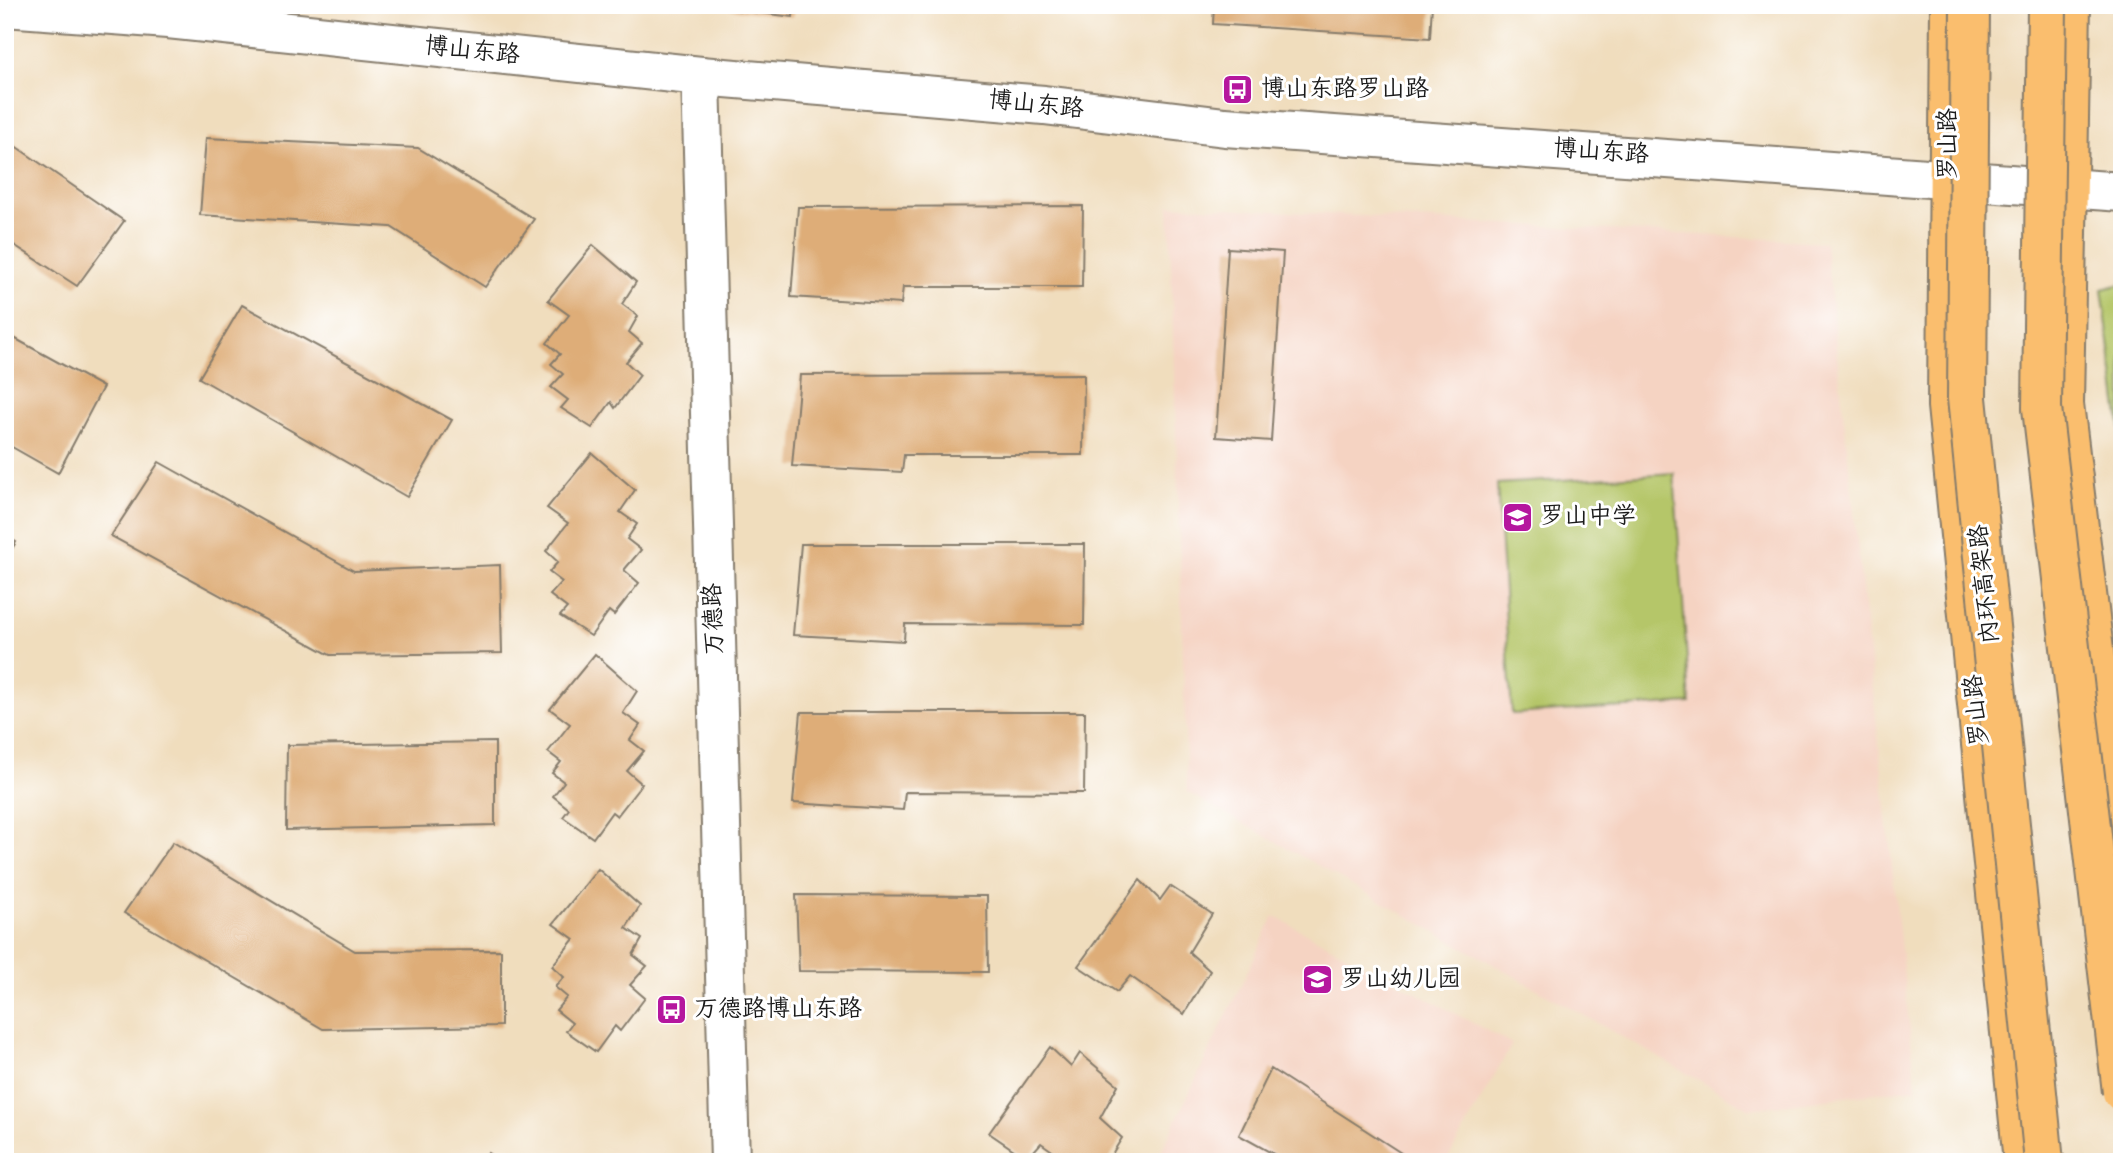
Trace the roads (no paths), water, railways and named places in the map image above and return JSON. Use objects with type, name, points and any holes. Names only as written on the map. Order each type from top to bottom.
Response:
[{"type":"main road","name":"罗山路","points":[[1950,5],[1947,406],[2024,1162]]},
{"type":"main road","name":"内环高架路","points":[[1970,5],[1967,398],[2044,1162]]},
{"type":"main road","points":[[2047,5],[2042,408],[2122,1092]]},
{"type":"main road","points":[[2071,5],[2064,404],[2122,881]]},
{"type":"street","name":"博山东路","points":[[5,7],[167,19],[701,76],[1044,105],[1225,127],[2122,192]]},
{"type":"street","name":"万德路","points":[[701,76],[730,1162]]},
{"type":"place","name":"博山东路罗山路","points":[[1238,90]]},
{"type":"place","name":"罗山中学","points":[[1517,517]]},
{"type":"place","name":"罗山幼儿园","points":[[1318,980]]},
{"type":"place","name":"万德路博山东路","points":[[671,1010]]}]
